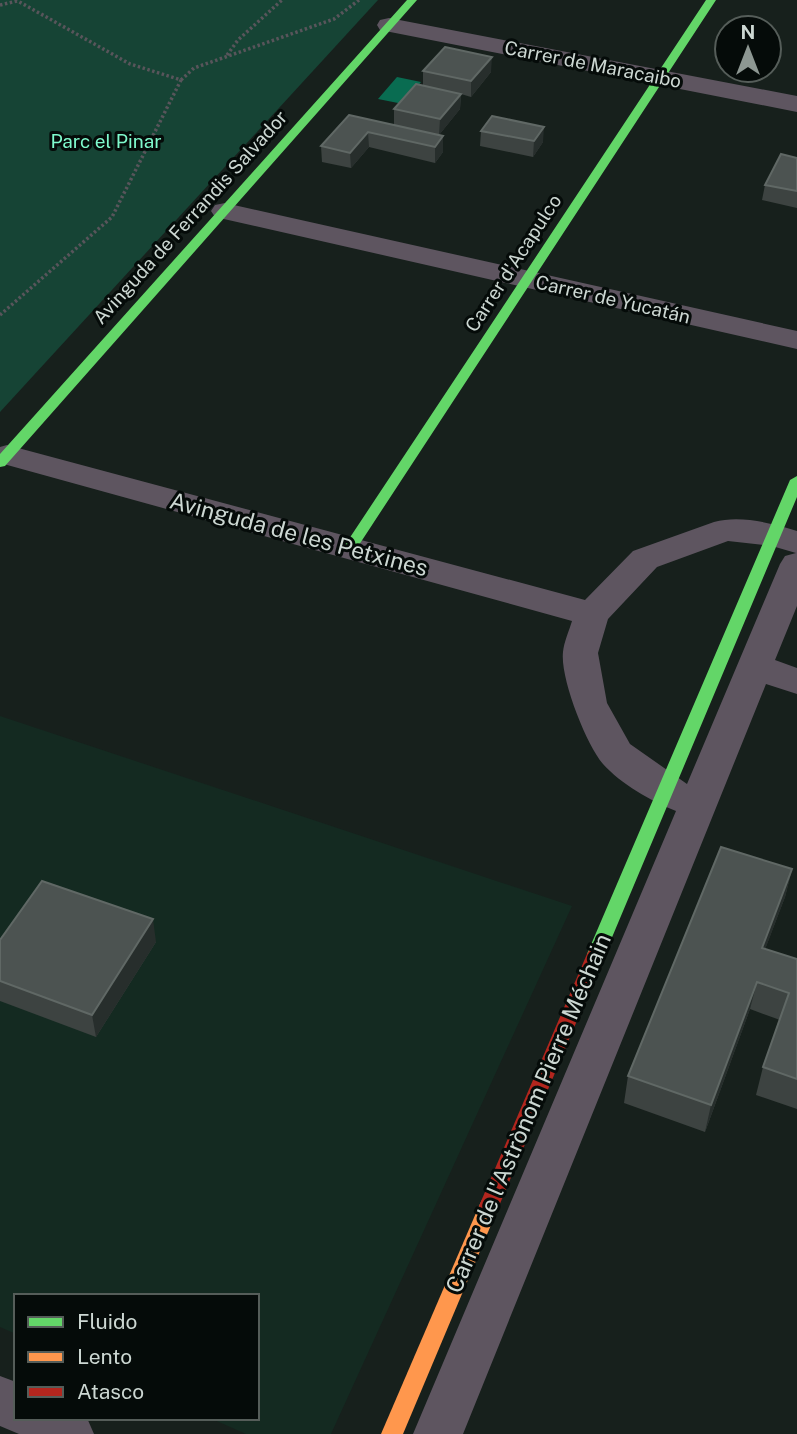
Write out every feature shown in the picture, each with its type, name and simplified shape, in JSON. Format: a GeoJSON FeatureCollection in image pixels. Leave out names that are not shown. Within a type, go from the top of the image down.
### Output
{"type":"FeatureCollection","features":[{"type":"Feature","properties":{"kind":"street","name":"Avinguda de Ferrandis Salvador"},"geometry":{"type":"LineString","coordinates":[[3,459],[412,0]]}},
{"type":"Feature","properties":{"kind":"street","name":"Carrer d'Acapulco"},"geometry":{"type":"LineString","coordinates":[[350,548],[711,0]]}},
{"type":"Feature","properties":{"kind":"street","name":"Carrer de Maracaibo"},"geometry":{"type":"LineString","coordinates":[[389,26],[797,104]]}},
{"type":"Feature","properties":{"kind":"street","name":"Carrer de Yucatán"},"geometry":{"type":"LineString","coordinates":[[225,211],[797,340]]}},
{"type":"Feature","properties":{"kind":"street","name":"Avinguda de les Petxines"},"geometry":{"type":"LineString","coordinates":[[3,459],[350,548],[592,614]]}},
{"type":"Feature","properties":{"kind":"street"},"geometry":{"type":"LineString","coordinates":[[681,798],[616,754],[589,703],[580,653],[592,614],[645,559],[726,530],[789,547],[797,480]]}},
{"type":"Feature","properties":{"kind":"street","name":"Carrer de l'Astrònom Pierre Méchain"},"geometry":{"type":"LineString","coordinates":[[439,1434],[681,798],[755,667],[789,547]]}},
{"type":"Feature","properties":{"kind":"street","name":"Carrer de l'Astrònom Pierre Méchain"},"geometry":{"type":"LineString","coordinates":[[392,1434],[681,798],[789,547]]}},
{"type":"Feature","properties":{"kind":"street"},"geometry":{"type":"LineString","coordinates":[[755,667],[797,681]]}},
{"type":"Feature","properties":{"kind":"street"},"geometry":{"type":"LineString","coordinates":[[41,1420],[69,1434]]}},
{"type":"Feature","properties":{"kind":"path"},"geometry":{"type":"LineString","coordinates":[[226,55],[238,40],[282,0]]}},
{"type":"Feature","properties":{"kind":"path"},"geometry":{"type":"LineString","coordinates":[[0,315],[112,217],[181,80],[194,68],[334,19],[359,0]]}},
{"type":"Feature","properties":{"kind":"path"},"geometry":{"type":"LineString","coordinates":[[0,5],[17,1],[130,64],[181,80]]}},
{"type":"Feature","properties":{"kind":"shaded area"},"geometry":{"type":"Polygon","coordinates":[[[397,77],[421,82],[403,104],[378,99],[397,77]]]}},
{"type":"Feature","properties":{"kind":"shaded area"},"geometry":{"type":"Polygon","coordinates":[[[0,716],[572,906],[331,1434],[246,1434],[214,1420],[259,1420],[259,1294],[14,1294],[14,1333],[0,1327],[0,716]]]}},
{"type":"Feature","properties":{"kind":"green space","name":"Parc el Pinar"},"geometry":{"type":"Polygon","coordinates":[[[0,0],[378,0],[0,412],[0,0]]]}},
{"type":"Feature","properties":{"kind":"building"},"geometry":{"type":"Polygon","coordinates":[[[445,47],[492,57],[471,81],[423,71],[445,47]]]}},
{"type":"Feature","properties":{"kind":"building"},"geometry":{"type":"Polygon","coordinates":[[[416,84],[461,94],[440,119],[394,109],[416,84]]]}},
{"type":"Feature","properties":{"kind":"building"},"geometry":{"type":"Polygon","coordinates":[[[349,115],[443,136],[435,147],[368,132],[350,153],[321,146],[349,115]]]}},
{"type":"Feature","properties":{"kind":"building"},"geometry":{"type":"Polygon","coordinates":[[[492,116],[544,127],[534,141],[481,131],[492,116]]]}},
{"type":"Feature","properties":{"kind":"building"},"geometry":{"type":"Polygon","coordinates":[[[781,154],[797,158],[797,191],[765,185],[781,154]]]}},
{"type":"Feature","properties":{"kind":"building"},"geometry":{"type":"Polygon","coordinates":[[[721,847],[792,869],[762,948],[797,959],[797,1079],[763,1067],[789,993],[757,982],[711,1105],[628,1076],[721,847]]]}},
{"type":"Feature","properties":{"kind":"building"},"geometry":{"type":"Polygon","coordinates":[[[42,881],[153,919],[92,1015],[0,981],[0,940],[42,881]]]}},
{"type":"Feature","properties":{"kind":"traffic: fast"},"geometry":{"type":"LineString","coordinates":[[0,463],[412,0]]}},
{"type":"Feature","properties":{"kind":"traffic: fast"},"geometry":{"type":"LineString","coordinates":[[350,548],[711,0]]}},
{"type":"Feature","properties":{"kind":"traffic: fast"},"geometry":{"type":"LineString","coordinates":[[596,954],[797,480]]}},
{"type":"Feature","properties":{"kind":"traffic: slow"},"geometry":{"type":"LineString","coordinates":[[392,1434],[489,1206]]}},
{"type":"Feature","properties":{"kind":"traffic: jam"},"geometry":{"type":"LineString","coordinates":[[489,1206],[596,954]]}}]}
